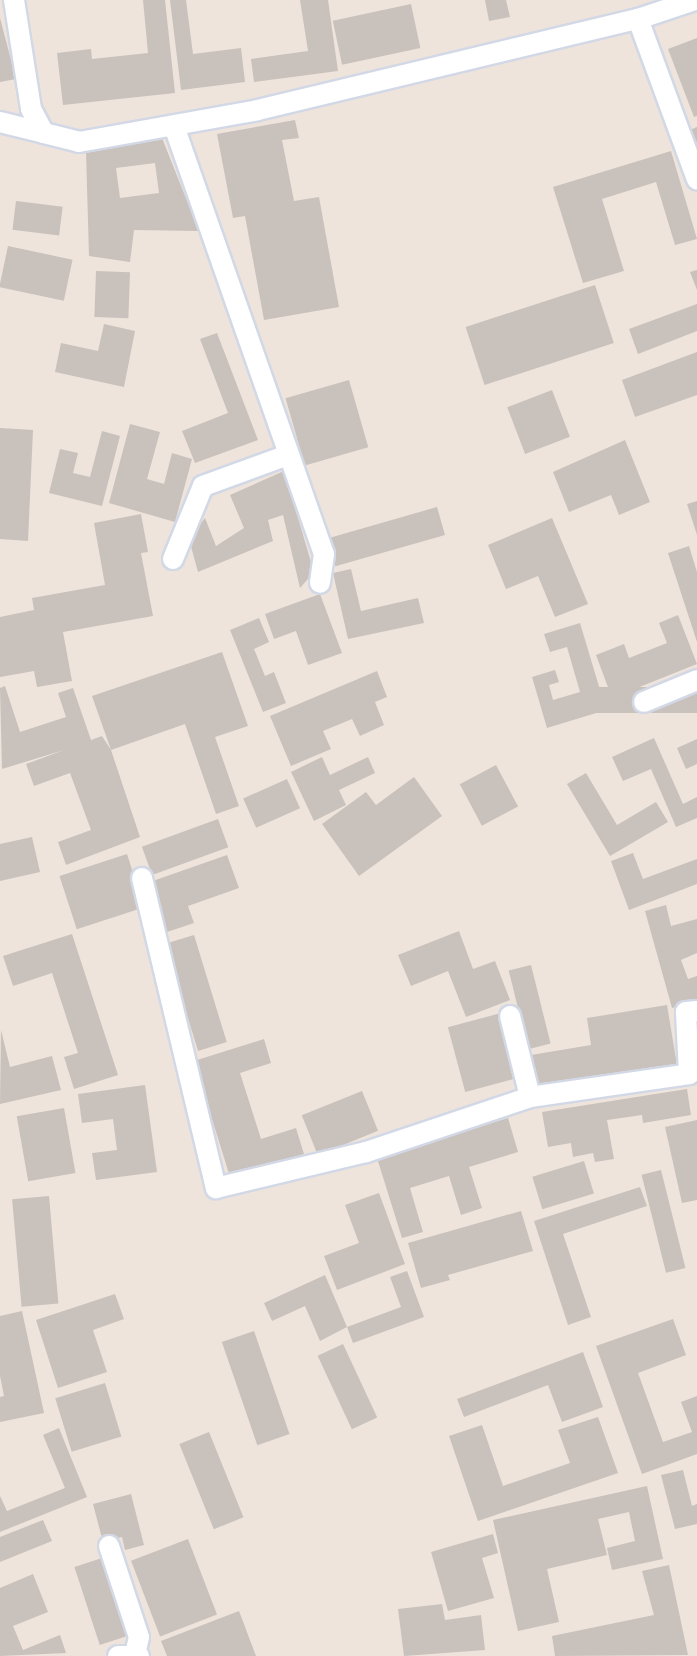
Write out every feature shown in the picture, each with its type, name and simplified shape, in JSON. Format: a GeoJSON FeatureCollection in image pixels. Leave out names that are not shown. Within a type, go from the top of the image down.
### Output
{"type":"FeatureCollection","features":[{"type":"Feature","properties":{"kind":"street"},"geometry":{"type":"LineString","coordinates":[[14,0],[31,109],[44,132]]}},
{"type":"Feature","properties":{"kind":"street"},"geometry":{"type":"LineString","coordinates":[[0,122],[79,142],[174,126],[638,19],[694,0]]}},
{"type":"Feature","properties":{"kind":"street"},"geometry":{"type":"LineString","coordinates":[[638,19],[697,179]]}},
{"type":"Feature","properties":{"kind":"street"},"geometry":{"type":"LineString","coordinates":[[174,126],[324,554],[321,583]]}},
{"type":"Feature","properties":{"kind":"street"},"geometry":{"type":"LineString","coordinates":[[173,559],[203,486],[288,455]]}},
{"type":"Feature","properties":{"kind":"street"},"geometry":{"type":"LineString","coordinates":[[644,702],[697,680]]}},
{"type":"Feature","properties":{"kind":"street"},"geometry":{"type":"LineString","coordinates":[[142,878],[216,1188],[366,1152],[530,1097],[689,1074],[686,1012],[697,1011]]}},
{"type":"Feature","properties":{"kind":"street"},"geometry":{"type":"LineString","coordinates":[[510,1016],[530,1097]]}},
{"type":"Feature","properties":{"kind":"street"},"geometry":{"type":"LineString","coordinates":[[109,1546],[139,1637],[131,1655]]}},
{"type":"Feature","properties":{"kind":"building"},"geometry":{"type":"Polygon","coordinates":[[[143,0],[165,0],[175,93],[63,105],[57,53],[91,49],[92,59],[148,53],[143,0]]]}},
{"type":"Feature","properties":{"kind":"building"},"geometry":{"type":"Polygon","coordinates":[[[170,0],[186,0],[193,54],[241,48],[245,82],[181,90],[170,0]]]}},
{"type":"Feature","properties":{"kind":"building"},"geometry":{"type":"Polygon","coordinates":[[[300,0],[328,0],[338,71],[254,82],[251,59],[308,51],[300,0]]]}},
{"type":"Feature","properties":{"kind":"building"},"geometry":{"type":"Polygon","coordinates":[[[485,0],[506,0],[510,17],[489,21],[485,0]]]}},
{"type":"Feature","properties":{"kind":"building"},"geometry":{"type":"Polygon","coordinates":[[[411,4],[420,48],[342,65],[333,21],[411,4]]]}},
{"type":"Feature","properties":{"kind":"building"},"geometry":{"type":"Polygon","coordinates":[[[0,18],[16,79],[0,82],[0,18]]]}},
{"type":"Feature","properties":{"kind":"building"},"geometry":{"type":"Polygon","coordinates":[[[697,38],[697,116],[694,117],[668,49],[697,38]]]}},
{"type":"Feature","properties":{"kind":"building"},"geometry":{"type":"Polygon","coordinates":[[[295,120],[299,138],[282,140],[294,201],[319,197],[339,307],[264,320],[245,216],[233,218],[217,134],[295,120]]]}},
{"type":"Feature","properties":{"kind":"building"},"geometry":{"type":"Polygon","coordinates":[[[697,127],[697,143],[690,130],[697,127]]]}},
{"type":"Feature","properties":{"kind":"building"},"geometry":{"type":"Polygon","coordinates":[[[162,138],[199,231],[134,230],[130,262],[89,256],[86,152],[162,138]],[[155,163],[116,168],[120,198],[159,193],[155,163]]]}},
{"type":"Feature","properties":{"kind":"building"},"geometry":{"type":"Polygon","coordinates":[[[671,151],[697,239],[675,245],[656,182],[602,199],[624,271],[583,283],[553,187],[671,151]]]}},
{"type":"Feature","properties":{"kind":"building"},"geometry":{"type":"Polygon","coordinates":[[[16,201],[63,207],[59,236],[12,230],[16,201]]]}},
{"type":"Feature","properties":{"kind":"building"},"geometry":{"type":"Polygon","coordinates":[[[8,246],[73,260],[64,301],[0,287],[8,246]]]}},
{"type":"Feature","properties":{"kind":"building"},"geometry":{"type":"Polygon","coordinates":[[[697,270],[697,290],[690,272],[697,270]]]}},
{"type":"Feature","properties":{"kind":"building"},"geometry":{"type":"Polygon","coordinates":[[[96,271],[130,272],[128,318],[94,317],[96,271]]]}},
{"type":"Feature","properties":{"kind":"building"},"geometry":{"type":"Polygon","coordinates":[[[595,285],[614,343],[485,385],[466,327],[595,285]]]}},
{"type":"Feature","properties":{"kind":"building"},"geometry":{"type":"Polygon","coordinates":[[[697,304],[697,331],[638,354],[629,329],[697,304]]]}},
{"type":"Feature","properties":{"kind":"building"},"geometry":{"type":"Polygon","coordinates":[[[104,324],[135,331],[124,387],[55,372],[61,343],[98,351],[104,324]]]}},
{"type":"Feature","properties":{"kind":"building"},"geometry":{"type":"Polygon","coordinates":[[[217,333],[258,440],[195,463],[182,431],[228,413],[200,339],[217,333]]]}},
{"type":"Feature","properties":{"kind":"building"},"geometry":{"type":"Polygon","coordinates":[[[697,352],[697,395],[635,417],[622,380],[697,352]]]}},
{"type":"Feature","properties":{"kind":"building"},"geometry":{"type":"Polygon","coordinates":[[[349,380],[368,447],[305,465],[286,398],[349,380]]]}},
{"type":"Feature","properties":{"kind":"building"},"geometry":{"type":"Polygon","coordinates":[[[552,390],[570,437],[525,454],[507,407],[552,390]]]}},
{"type":"Feature","properties":{"kind":"building"},"geometry":{"type":"Polygon","coordinates":[[[130,424],[160,432],[147,479],[164,484],[172,453],[192,459],[175,522],[109,503],[130,424]]]}},
{"type":"Feature","properties":{"kind":"building"},"geometry":{"type":"Polygon","coordinates":[[[0,428],[33,430],[28,541],[0,539],[0,428]]]}},
{"type":"Feature","properties":{"kind":"building"},"geometry":{"type":"Polygon","coordinates":[[[102,431],[120,436],[102,506],[49,493],[60,449],[78,453],[73,473],[90,477],[102,431]]]}},
{"type":"Feature","properties":{"kind":"building"},"geometry":{"type":"Polygon","coordinates":[[[625,440],[650,502],[619,515],[611,495],[569,512],[553,472],[625,440]]]}},
{"type":"Feature","properties":{"kind":"building"},"geometry":{"type":"Polygon","coordinates":[[[284,471],[314,572],[300,588],[283,515],[268,520],[273,541],[198,572],[189,539],[205,518],[216,546],[244,528],[230,495],[284,471]]]}},
{"type":"Feature","properties":{"kind":"building"},"geometry":{"type":"Polygon","coordinates":[[[697,501],[697,535],[687,504],[697,501]]]}},
{"type":"Feature","properties":{"kind":"building"},"geometry":{"type":"Polygon","coordinates":[[[437,507],[445,535],[335,566],[327,538],[437,507]]]}},
{"type":"Feature","properties":{"kind":"building"},"geometry":{"type":"Polygon","coordinates":[[[141,514],[148,552],[141,553],[153,616],[63,632],[72,681],[37,687],[34,671],[0,677],[0,617],[34,610],[32,598],[105,585],[94,523],[141,514]]]}},
{"type":"Feature","properties":{"kind":"building"},"geometry":{"type":"Polygon","coordinates":[[[552,518],[588,604],[555,617],[538,576],[506,589],[488,545],[552,518]]]}},
{"type":"Feature","properties":{"kind":"building"},"geometry":{"type":"Polygon","coordinates":[[[689,546],[697,572],[697,642],[668,553],[689,546]]]}},
{"type":"Feature","properties":{"kind":"building"},"geometry":{"type":"Polygon","coordinates":[[[351,569],[361,611],[418,598],[424,623],[348,639],[333,573],[351,569]]]}},
{"type":"Feature","properties":{"kind":"building"},"geometry":{"type":"Polygon","coordinates":[[[320,594],[342,653],[308,665],[296,631],[274,639],[265,614],[320,594]]]}},
{"type":"Feature","properties":{"kind":"building"},"geometry":{"type":"Polygon","coordinates":[[[678,615],[697,664],[612,698],[596,655],[624,644],[629,658],[667,643],[659,623],[678,615]]]}},
{"type":"Feature","properties":{"kind":"building"},"geometry":{"type":"Polygon","coordinates":[[[259,618],[269,642],[254,649],[265,676],[274,672],[286,703],[263,712],[230,630],[259,618]]]}},
{"type":"Feature","properties":{"kind":"building"},"geometry":{"type":"Polygon","coordinates":[[[580,623],[606,710],[547,728],[532,677],[555,670],[559,682],[549,685],[553,700],[580,692],[567,647],[550,652],[544,634],[580,623]]]}},
{"type":"Feature","properties":{"kind":"building"},"geometry":{"type":"Polygon","coordinates":[[[222,652],[248,726],[215,737],[239,806],[216,814],[185,724],[111,750],[92,696],[222,652]]]}},
{"type":"Feature","properties":{"kind":"building"},"geometry":{"type":"Polygon","coordinates":[[[377,671],[387,697],[375,702],[384,725],[360,736],[352,719],[323,731],[331,749],[291,766],[270,716],[377,671]]]}},
{"type":"Feature","properties":{"kind":"building"},"geometry":{"type":"Polygon","coordinates":[[[5,686],[20,732],[66,717],[58,693],[73,688],[91,740],[102,736],[111,750],[140,837],[66,865],[58,842],[91,830],[70,773],[34,786],[26,764],[64,750],[2,769],[0,688],[5,686]]]}},
{"type":"Feature","properties":{"kind":"building"},"geometry":{"type":"Polygon","coordinates":[[[590,687],[697,687],[697,713],[590,713],[590,687]]]}},
{"type":"Feature","properties":{"kind":"building"},"geometry":{"type":"Polygon","coordinates":[[[654,738],[683,804],[697,797],[697,818],[676,827],[651,769],[623,781],[612,757],[654,738]]]}},
{"type":"Feature","properties":{"kind":"building"},"geometry":{"type":"Polygon","coordinates":[[[697,739],[697,764],[686,769],[677,748],[697,739]]]}},
{"type":"Feature","properties":{"kind":"building"},"geometry":{"type":"Polygon","coordinates":[[[322,757],[330,775],[368,757],[375,773],[339,790],[346,805],[314,821],[291,772],[322,757]]]}},
{"type":"Feature","properties":{"kind":"building"},"geometry":{"type":"Polygon","coordinates":[[[496,765],[518,806],[482,826],[460,784],[496,765]]]}},
{"type":"Feature","properties":{"kind":"building"},"geometry":{"type":"Polygon","coordinates":[[[586,773],[617,825],[656,802],[668,822],[610,856],[567,784],[586,773]]]}},
{"type":"Feature","properties":{"kind":"building"},"geometry":{"type":"Polygon","coordinates":[[[414,777],[442,816],[359,876],[322,824],[366,792],[376,805],[414,777]]]}},
{"type":"Feature","properties":{"kind":"building"},"geometry":{"type":"Polygon","coordinates":[[[287,779],[300,808],[256,828],[243,799],[287,779]]]}},
{"type":"Feature","properties":{"kind":"building"},"geometry":{"type":"Polygon","coordinates":[[[218,819],[228,847],[152,875],[142,847],[218,819]]]}},
{"type":"Feature","properties":{"kind":"building"},"geometry":{"type":"Polygon","coordinates":[[[32,837],[40,872],[0,881],[0,844],[32,837]]]}},
{"type":"Feature","properties":{"kind":"building"},"geometry":{"type":"Polygon","coordinates":[[[633,853],[643,879],[697,859],[697,884],[629,910],[611,861],[633,853]]]}},
{"type":"Feature","properties":{"kind":"building"},"geometry":{"type":"Polygon","coordinates":[[[127,854],[144,907],[77,929],[59,876],[127,854]]]}},
{"type":"Feature","properties":{"kind":"building"},"geometry":{"type":"Polygon","coordinates":[[[227,855],[239,888],[188,906],[194,923],[167,932],[150,882],[227,855]]]}},
{"type":"Feature","properties":{"kind":"building"},"geometry":{"type":"Polygon","coordinates":[[[666,905],[671,926],[697,919],[697,953],[681,960],[688,979],[697,976],[697,1002],[672,1008],[645,911],[666,905]]]}},
{"type":"Feature","properties":{"kind":"building"},"geometry":{"type":"Polygon","coordinates":[[[459,931],[473,969],[495,961],[510,1000],[466,1017],[448,971],[411,986],[398,955],[459,931]]]}},
{"type":"Feature","properties":{"kind":"building"},"geometry":{"type":"Polygon","coordinates":[[[72,934],[118,1075],[74,1089],[64,1057],[78,1053],[52,973],[13,986],[3,956],[72,934]]]}},
{"type":"Feature","properties":{"kind":"building"},"geometry":{"type":"Polygon","coordinates":[[[194,935],[227,1042],[198,1051],[165,944],[194,935]]]}},
{"type":"Feature","properties":{"kind":"building"},"geometry":{"type":"Polygon","coordinates":[[[531,965],[551,1044],[528,1049],[509,971],[531,965]]]}},
{"type":"Feature","properties":{"kind":"building"},"geometry":{"type":"Polygon","coordinates":[[[667,1005],[677,1065],[536,1087],[531,1055],[591,1045],[587,1018],[667,1005]]]}},
{"type":"Feature","properties":{"kind":"building"},"geometry":{"type":"Polygon","coordinates":[[[501,1013],[518,1078],[465,1092],[448,1027],[501,1013]]]}},
{"type":"Feature","properties":{"kind":"building"},"geometry":{"type":"Polygon","coordinates":[[[1,1030],[10,1067],[52,1056],[61,1090],[0,1104],[1,1030]]]}},
{"type":"Feature","properties":{"kind":"building"},"geometry":{"type":"Polygon","coordinates":[[[264,1039],[271,1063],[240,1073],[261,1139],[296,1128],[304,1154],[230,1177],[194,1061],[264,1039]]]}},
{"type":"Feature","properties":{"kind":"building"},"geometry":{"type":"Polygon","coordinates":[[[145,1085],[157,1172],[96,1180],[92,1153],[117,1150],[113,1119],[82,1123],[78,1094],[145,1085]]]}},
{"type":"Feature","properties":{"kind":"building"},"geometry":{"type":"Polygon","coordinates":[[[687,1089],[691,1115],[643,1123],[642,1115],[607,1120],[614,1159],[595,1162],[593,1153],[573,1157],[571,1143],[548,1147],[542,1112],[687,1089]]]}},
{"type":"Feature","properties":{"kind":"building"},"geometry":{"type":"Polygon","coordinates":[[[362,1091],[378,1131],[318,1155],[302,1115],[362,1091]]]}},
{"type":"Feature","properties":{"kind":"building"},"geometry":{"type":"Polygon","coordinates":[[[64,1108],[75,1173],[28,1181],[17,1116],[64,1108]]]}},
{"type":"Feature","properties":{"kind":"building"},"geometry":{"type":"Polygon","coordinates":[[[508,1118],[518,1152],[469,1167],[482,1208],[461,1215],[449,1176],[410,1188],[423,1232],[402,1238],[377,1158],[508,1118]]]}},
{"type":"Feature","properties":{"kind":"building"},"geometry":{"type":"Polygon","coordinates":[[[697,1120],[697,1200],[682,1203],[665,1127],[697,1120]]]}},
{"type":"Feature","properties":{"kind":"building"},"geometry":{"type":"Polygon","coordinates":[[[584,1161],[594,1194],[542,1209],[532,1177],[584,1161]]]}},
{"type":"Feature","properties":{"kind":"building"},"geometry":{"type":"Polygon","coordinates":[[[661,1170],[685,1268],[666,1273],[642,1175],[661,1170]]]}},
{"type":"Feature","properties":{"kind":"building"},"geometry":{"type":"Polygon","coordinates":[[[640,1187],[647,1206],[563,1234],[591,1317],[568,1325],[534,1221],[640,1187]]]}},
{"type":"Feature","properties":{"kind":"building"},"geometry":{"type":"Polygon","coordinates":[[[379,1193],[405,1264],[337,1290],[324,1256],[359,1243],[345,1205],[379,1193]]]}},
{"type":"Feature","properties":{"kind":"building"},"geometry":{"type":"Polygon","coordinates":[[[49,1196],[58,1304],[22,1307],[12,1199],[49,1196]]]}},
{"type":"Feature","properties":{"kind":"building"},"geometry":{"type":"Polygon","coordinates":[[[521,1211],[533,1251],[448,1275],[450,1280],[421,1288],[408,1243],[521,1211]]]}},
{"type":"Feature","properties":{"kind":"building"},"geometry":{"type":"Polygon","coordinates":[[[407,1271],[424,1317],[353,1343],[347,1327],[401,1307],[390,1277],[407,1271]]]}},
{"type":"Feature","properties":{"kind":"building"},"geometry":{"type":"Polygon","coordinates":[[[325,1275],[347,1327],[320,1341],[305,1306],[272,1321],[264,1303],[325,1275]]]}},
{"type":"Feature","properties":{"kind":"building"},"geometry":{"type":"Polygon","coordinates":[[[115,1294],[124,1319],[93,1330],[107,1372],[58,1388],[36,1320],[115,1294]]]}},
{"type":"Feature","properties":{"kind":"building"},"geometry":{"type":"Polygon","coordinates":[[[22,1311],[44,1413],[0,1422],[0,1397],[4,1396],[0,1376],[0,1316],[22,1311]]]}},
{"type":"Feature","properties":{"kind":"building"},"geometry":{"type":"Polygon","coordinates":[[[673,1319],[686,1355],[638,1373],[663,1442],[692,1432],[681,1402],[697,1396],[697,1454],[642,1474],[596,1346],[673,1319]]]}},
{"type":"Feature","properties":{"kind":"building"},"geometry":{"type":"Polygon","coordinates":[[[254,1331],[289,1434],[257,1445],[222,1342],[254,1331]]]}},
{"type":"Feature","properties":{"kind":"building"},"geometry":{"type":"Polygon","coordinates":[[[343,1344],[377,1417],[352,1429],[318,1356],[343,1344]]]}},
{"type":"Feature","properties":{"kind":"building"},"geometry":{"type":"Polygon","coordinates":[[[583,1352],[603,1407],[562,1422],[548,1385],[464,1417],[457,1399],[583,1352]]]}},
{"type":"Feature","properties":{"kind":"building"},"geometry":{"type":"Polygon","coordinates":[[[105,1383],[121,1437],[72,1452],[55,1398],[105,1383]]]}},
{"type":"Feature","properties":{"kind":"building"},"geometry":{"type":"Polygon","coordinates":[[[598,1417],[618,1473],[478,1521],[449,1436],[482,1425],[503,1486],[570,1463],[558,1430],[598,1417]]]}},
{"type":"Feature","properties":{"kind":"building"},"geometry":{"type":"Polygon","coordinates":[[[59,1428],[87,1497],[0,1532],[0,1496],[7,1511],[65,1488],[43,1435],[59,1428]]]}},
{"type":"Feature","properties":{"kind":"building"},"geometry":{"type":"Polygon","coordinates":[[[209,1432],[243,1517],[214,1529],[179,1444],[209,1432]]]}},
{"type":"Feature","properties":{"kind":"building"},"geometry":{"type":"Polygon","coordinates":[[[683,1470],[692,1506],[697,1504],[697,1524],[675,1529],[661,1475],[683,1470]]]}},
{"type":"Feature","properties":{"kind":"building"},"geometry":{"type":"Polygon","coordinates":[[[647,1486],[663,1559],[612,1570],[607,1548],[635,1541],[629,1512],[598,1519],[607,1555],[547,1569],[559,1622],[518,1631],[493,1520],[647,1486]]]}},
{"type":"Feature","properties":{"kind":"building"},"geometry":{"type":"Polygon","coordinates":[[[131,1494],[144,1545],[125,1550],[122,1537],[103,1542],[93,1504],[131,1494]]]}},
{"type":"Feature","properties":{"kind":"building"},"geometry":{"type":"Polygon","coordinates":[[[43,1520],[52,1541],[0,1562],[0,1537],[43,1520]]]}},
{"type":"Feature","properties":{"kind":"building"},"geometry":{"type":"Polygon","coordinates":[[[493,1534],[498,1553],[482,1558],[494,1598],[448,1611],[431,1552],[493,1534]]]}},
{"type":"Feature","properties":{"kind":"building"},"geometry":{"type":"Polygon","coordinates":[[[188,1539],[217,1615],[160,1636],[131,1561],[188,1539]]]}},
{"type":"Feature","properties":{"kind":"building"},"geometry":{"type":"Polygon","coordinates":[[[102,1558],[127,1636],[100,1645],[74,1567],[102,1558]]]}},
{"type":"Feature","properties":{"kind":"building"},"geometry":{"type":"Polygon","coordinates":[[[669,1565],[688,1655],[555,1656],[552,1636],[654,1615],[642,1571],[669,1565]]]}},
{"type":"Feature","properties":{"kind":"building"},"geometry":{"type":"Polygon","coordinates":[[[33,1574],[48,1612],[13,1626],[23,1650],[60,1635],[66,1653],[0,1656],[0,1588],[33,1574]]]}},
{"type":"Feature","properties":{"kind":"building"},"geometry":{"type":"Polygon","coordinates":[[[442,1604],[445,1620],[481,1615],[485,1650],[404,1656],[398,1609],[442,1604]]]}},
{"type":"Feature","properties":{"kind":"building"},"geometry":{"type":"Polygon","coordinates":[[[239,1611],[256,1656],[167,1656],[161,1641],[239,1611]]]}}]}
